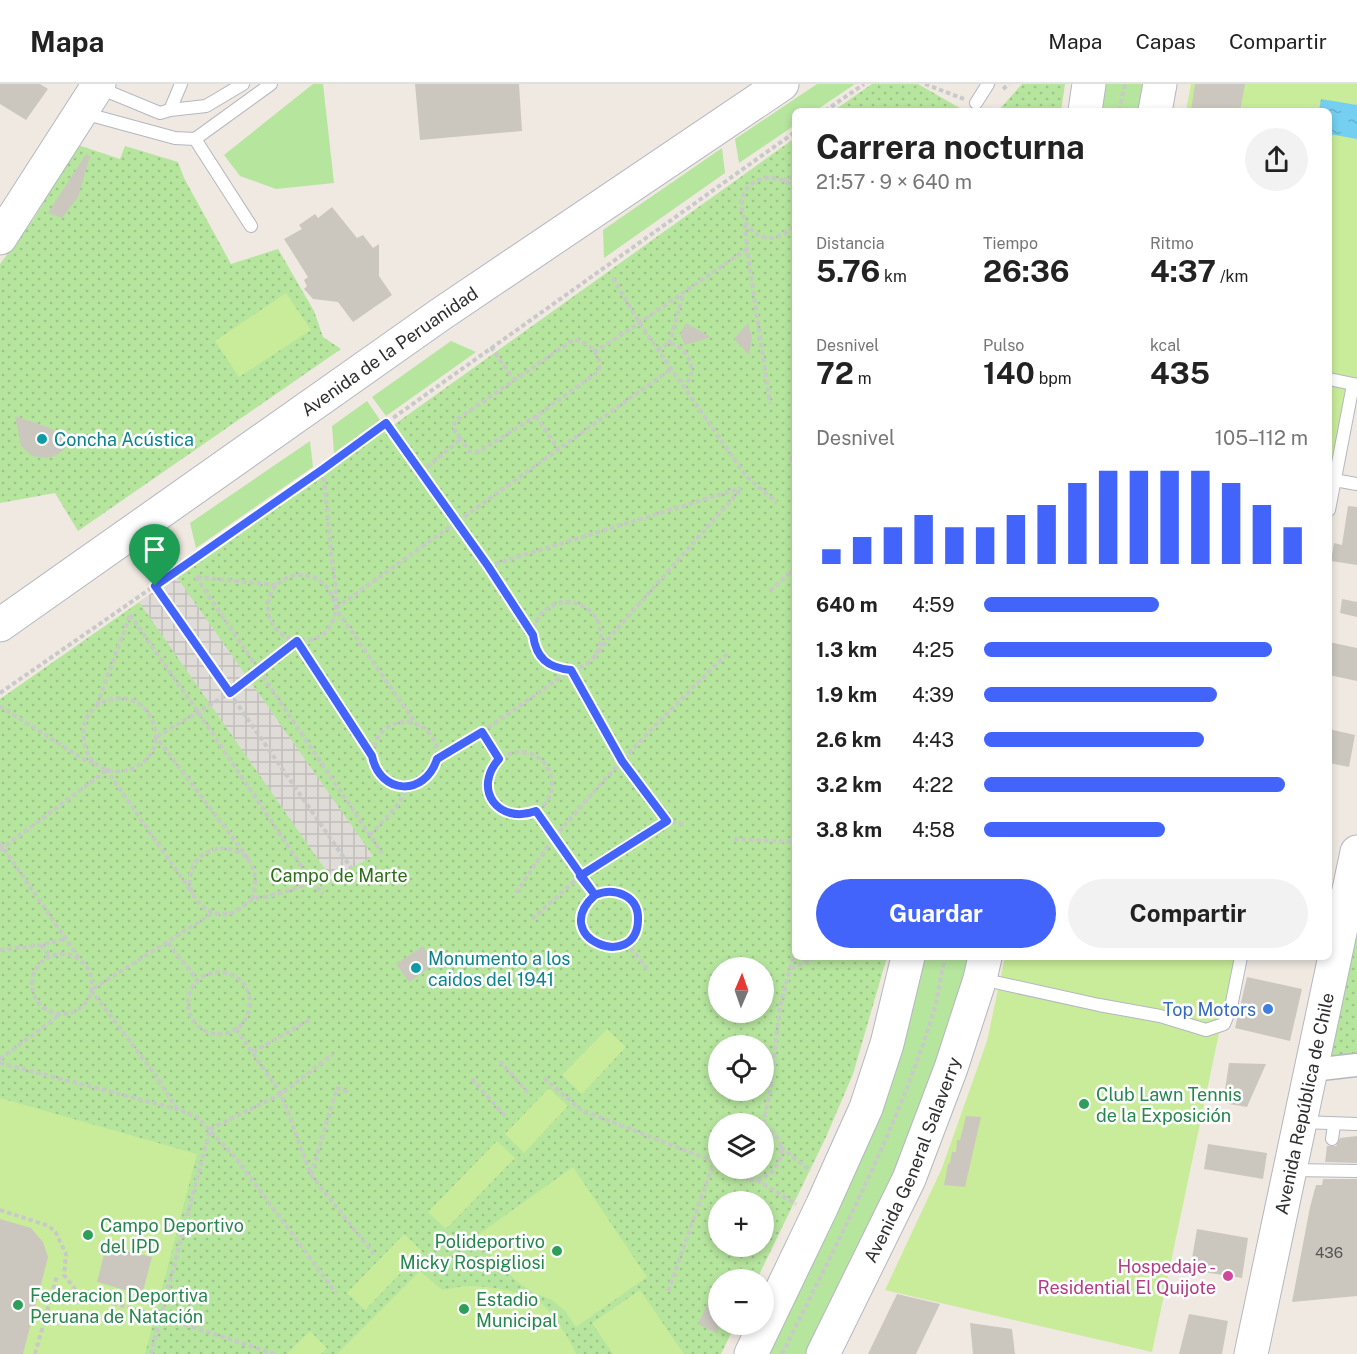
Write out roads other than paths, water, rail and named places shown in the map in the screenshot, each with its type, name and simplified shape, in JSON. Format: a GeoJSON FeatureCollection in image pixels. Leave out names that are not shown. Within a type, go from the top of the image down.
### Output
{"type":"FeatureCollection","features":[{"type":"Feature","properties":{"kind":"street","name":"Avenida de la Peruanidad"},"geometry":{"type":"LineString","coordinates":[[0,625],[441,314],[782,84]]}},
{"type":"Feature","properties":{"kind":"street"},"geometry":{"type":"LineString","coordinates":[[1085,108],[1089,84]]}},
{"type":"Feature","properties":{"kind":"street"},"geometry":{"type":"LineString","coordinates":[[1156,108],[1160,84]]}},
{"type":"Feature","properties":{"kind":"street"},"geometry":{"type":"LineString","coordinates":[[3,228],[93,95]]}},
{"type":"Feature","properties":{"kind":"street","name":"Avenida República de Chile"},"geometry":{"type":"LineString","coordinates":[[1251,1354],[1357,852]]}},
{"type":"Feature","properties":{"kind":"street"},"geometry":{"type":"LineString","coordinates":[[751,1354],[866,1108],[887,1044],[907,960]]}},
{"type":"Feature","properties":{"kind":"street","name":"Avenida General Salaverry"},"geometry":{"type":"LineString","coordinates":[[823,1354],[909,1179],[951,1068],[982,968]]}},
{"type":"Feature","properties":{"kind":"street"},"geometry":{"type":"LineString","coordinates":[[1312,1070],[1357,1065]]}},
{"type":"Feature","properties":{"kind":"lane"},"geometry":{"type":"LineString","coordinates":[[170,110],[181,84]]}},
{"type":"Feature","properties":{"kind":"lane"},"geometry":{"type":"LineString","coordinates":[[93,95],[159,113],[206,106],[243,84]]}},
{"type":"Feature","properties":{"kind":"lane"},"geometry":{"type":"LineString","coordinates":[[93,95],[175,138],[195,139],[271,84]]}},
{"type":"Feature","properties":{"kind":"lane"},"geometry":{"type":"LineString","coordinates":[[976,103],[988,84]]}},
{"type":"Feature","properties":{"kind":"lane"},"geometry":{"type":"LineString","coordinates":[[195,139],[252,226]]}},
{"type":"Feature","properties":{"kind":"lane"},"geometry":{"type":"LineString","coordinates":[[1332,380],[1355,385],[1332,479],[1357,484]]}},
{"type":"Feature","properties":{"kind":"lane"},"geometry":{"type":"LineString","coordinates":[[982,968],[1099,1005],[1160,1016],[1206,1030],[1224,1024],[1231,1007],[1240,960]]}},
{"type":"Feature","properties":{"kind":"lane"},"geometry":{"type":"LineString","coordinates":[[1301,1122],[1357,1125]]}},
{"type":"Feature","properties":{"kind":"lane"},"geometry":{"type":"LineString","coordinates":[[1332,1139],[1334,1125]]}},
{"type":"Feature","properties":{"kind":"lane"},"geometry":{"type":"LineString","coordinates":[[1291,1170],[1329,1168],[1357,1171]]}},
{"type":"Feature","properties":{"kind":"water"},"geometry":{"type":"Polygon","coordinates":[[[1321,99],[1357,105],[1357,139],[1332,135],[1332,108],[1320,108],[1321,99]]]}},
{"type":"Feature","properties":{"kind":"place","name":"Concha Acústica"},"geometry":{"type":"Point","coordinates":[42,439]}},
{"type":"Feature","properties":{"kind":"place","name":"Monumento a los caidos del 1941"},"geometry":{"type":"Point","coordinates":[416,968]}},
{"type":"Feature","properties":{"kind":"place","name":"Top Motors"},"geometry":{"type":"Point","coordinates":[1268,1009]}},
{"type":"Feature","properties":{"kind":"place","name":"Club Lawn Tennis de la Exposición"},"geometry":{"type":"Point","coordinates":[1084,1104]}},
{"type":"Feature","properties":{"kind":"place","name":"Campo Deportivo del IPD"},"geometry":{"type":"Point","coordinates":[88,1235]}},
{"type":"Feature","properties":{"kind":"place","name":"Polideportivo Micky Rospigliosi"},"geometry":{"type":"Point","coordinates":[557,1251]}},
{"type":"Feature","properties":{"kind":"place","name":"Hospedaje - Residential El Quijote"},"geometry":{"type":"Point","coordinates":[1228,1276]}},
{"type":"Feature","properties":{"kind":"place","name":"Federacion Deportiva Peruana de Natación"},"geometry":{"type":"Point","coordinates":[18,1305]}},
{"type":"Feature","properties":{"kind":"place","name":"Estadio Municipal"},"geometry":{"type":"Point","coordinates":[464,1309]}},
{"type":"Feature","properties":{"kind":"park label","name":"Campo de Marte"},"geometry":{"type":"Point","coordinates":[339,875]}}]}
